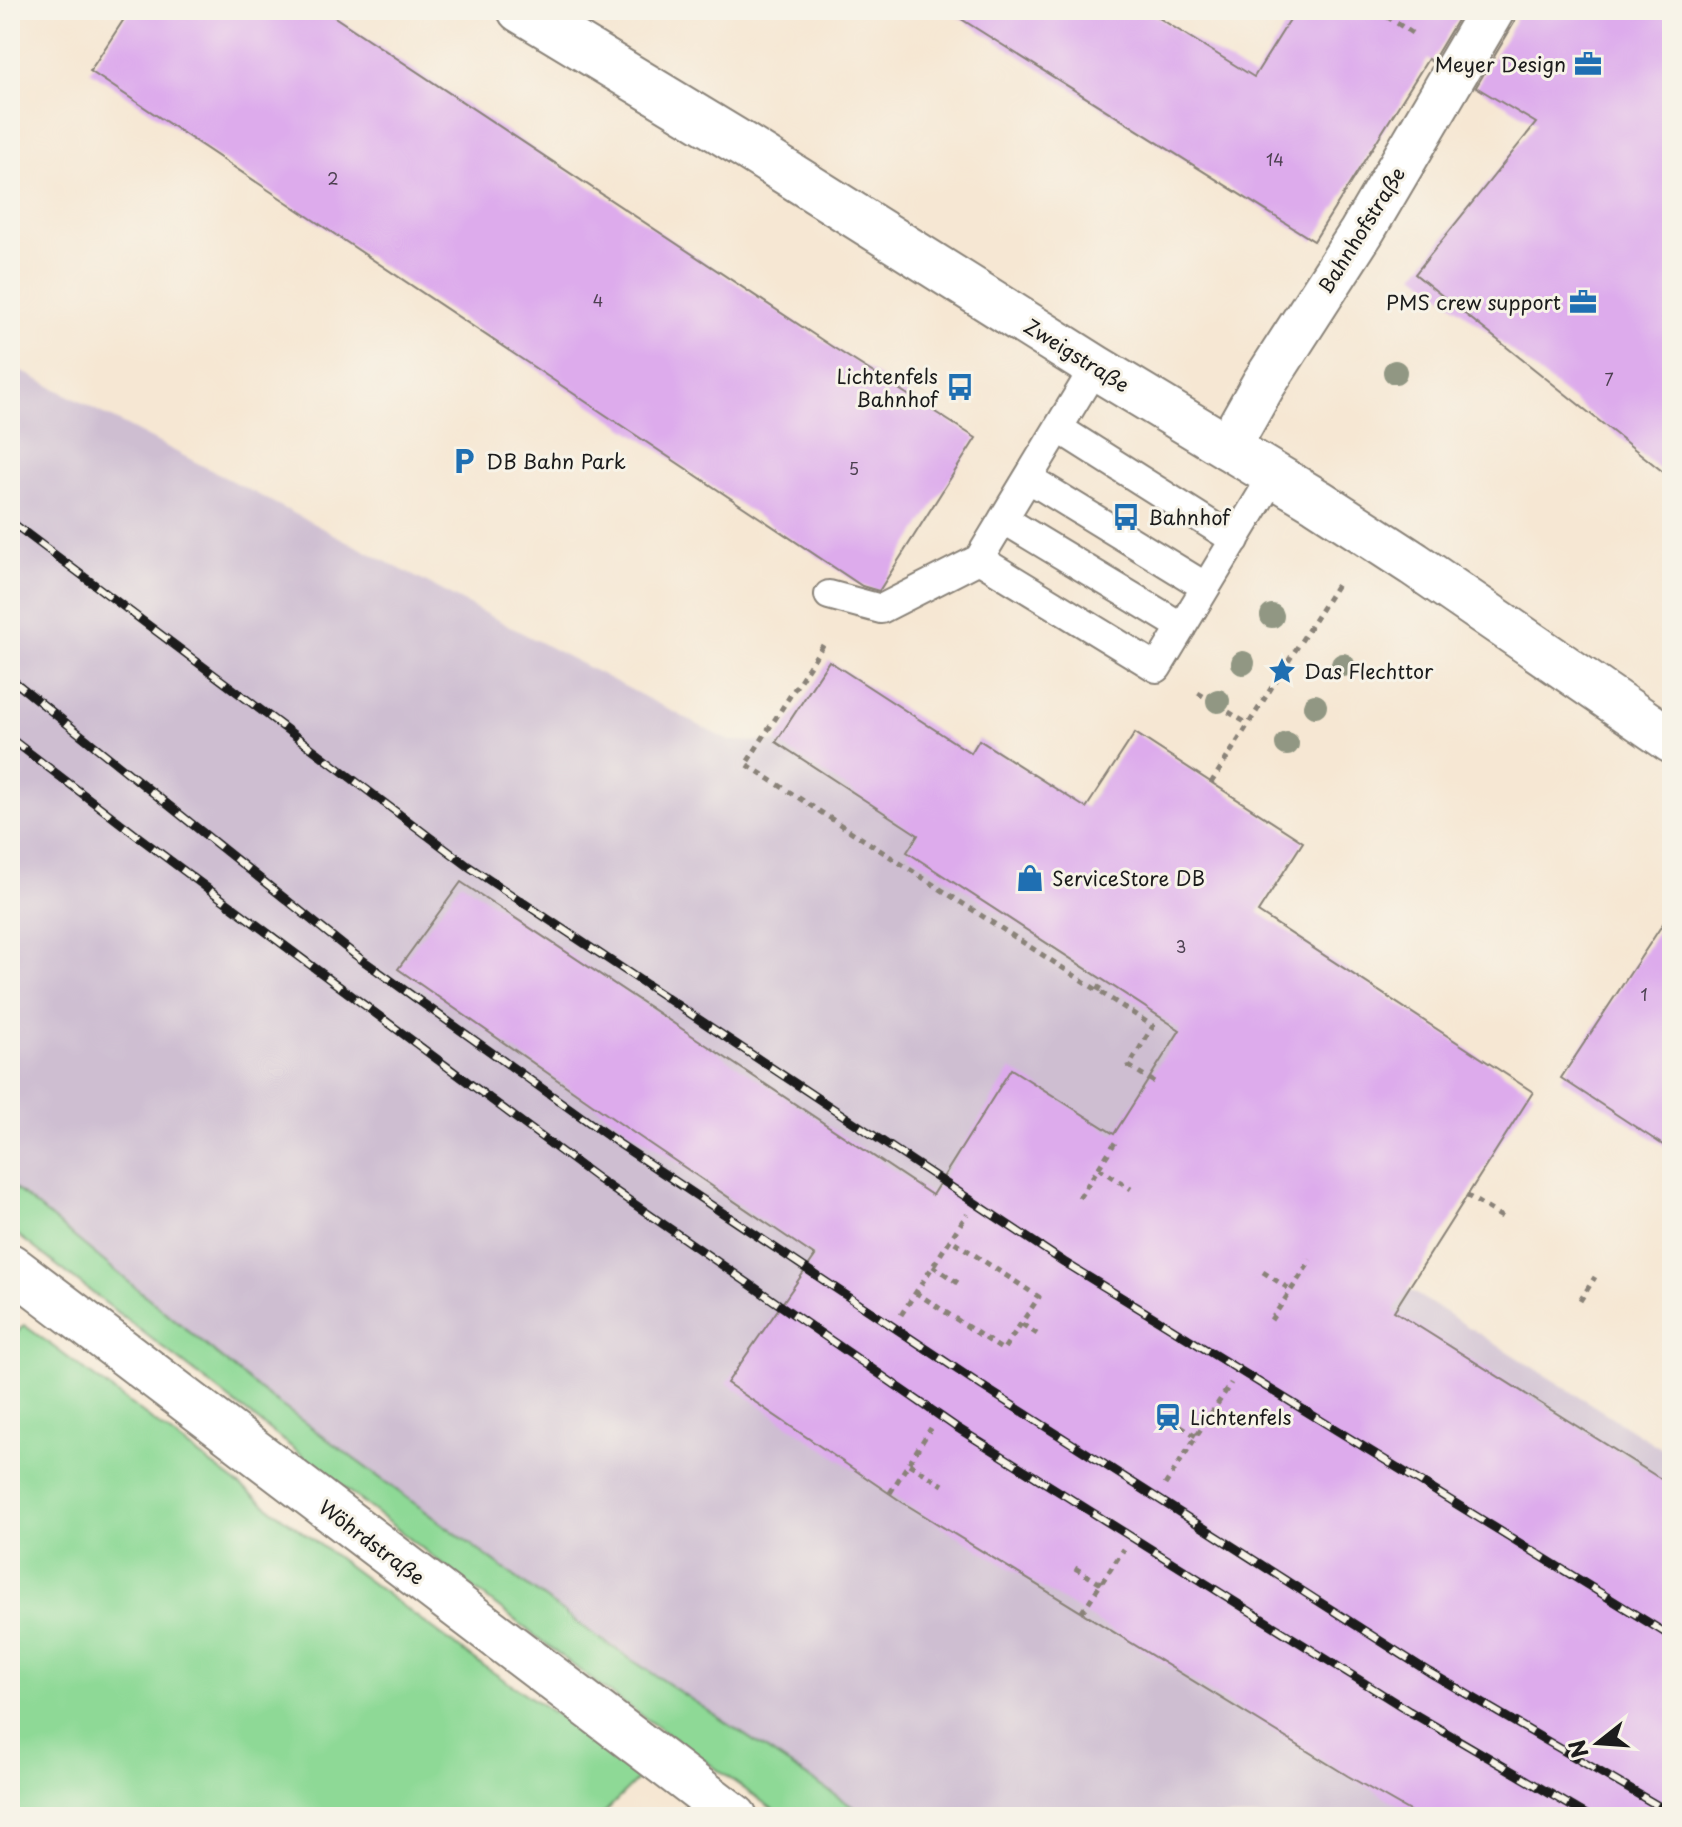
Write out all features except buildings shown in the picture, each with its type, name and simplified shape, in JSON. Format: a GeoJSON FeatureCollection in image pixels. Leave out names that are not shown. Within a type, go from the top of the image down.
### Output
{"type":"FeatureCollection","features":[{"type":"Feature","properties":{"kind":"street","name":"Zweigstraße"},"geometry":{"type":"LineString","coordinates":[[520,10],[743,145],[1369,535],[1672,741]]}},
{"type":"Feature","properties":{"kind":"street","name":"Bahnhofstraße"},"geometry":{"type":"LineString","coordinates":[[1228,447],[1263,385],[1361,233],[1492,10]]}},
{"type":"Feature","properties":{"kind":"street","name":"Wöhrdstraße"},"geometry":{"type":"LineString","coordinates":[[10,1266],[735,1817]]}},
{"type":"Feature","properties":{"kind":"lane"},"geometry":{"type":"LineString","coordinates":[[829,595],[881,609],[979,559],[1095,367]]}},
{"type":"Feature","properties":{"kind":"lane"},"geometry":{"type":"LineString","coordinates":[[1058,428],[1235,540]]}},
{"type":"Feature","properties":{"kind":"lane"},"geometry":{"type":"LineString","coordinates":[[979,559],[1157,668],[1273,476]]}},
{"type":"Feature","properties":{"kind":"lane"},"geometry":{"type":"LineString","coordinates":[[1028,478],[1206,587]]}},
{"type":"Feature","properties":{"kind":"lane"},"geometry":{"type":"LineString","coordinates":[[1003,519],[1182,627]]}},
{"type":"Feature","properties":{"kind":"path"},"geometry":{"type":"LineString","coordinates":[[1211,783],[1369,535]]}},
{"type":"Feature","properties":{"kind":"path"},"geometry":{"type":"LineString","coordinates":[[861,603],[840,619],[746,764],[1153,1026],[1129,1066],[1154,1082]]}},
{"type":"Feature","properties":{"kind":"path"},"geometry":{"type":"LineString","coordinates":[[1157,668],[1248,724]]}},
{"type":"Feature","properties":{"kind":"path"},"geometry":{"type":"LineString","coordinates":[[1098,991],[1104,980]]}},
{"type":"Feature","properties":{"kind":"path"},"geometry":{"type":"LineString","coordinates":[[1079,1198],[1118,1138]]}},
{"type":"Feature","properties":{"kind":"path"},"geometry":{"type":"LineString","coordinates":[[1099,1168],[1131,1189]]}},
{"type":"Feature","properties":{"kind":"path"},"geometry":{"type":"LineString","coordinates":[[1466,1195],[1502,1217]]}},
{"type":"Feature","properties":{"kind":"path"},"geometry":{"type":"LineString","coordinates":[[901,1315],[967,1214]]}},
{"type":"Feature","properties":{"kind":"path"},"geometry":{"type":"LineString","coordinates":[[915,1292],[1003,1350],[1022,1324],[1039,1297],[950,1239]]}},
{"type":"Feature","properties":{"kind":"path"},"geometry":{"type":"LineString","coordinates":[[1271,1320],[1311,1260]]}},
{"type":"Feature","properties":{"kind":"path"},"geometry":{"type":"LineString","coordinates":[[933,1266],[958,1283]]}},
{"type":"Feature","properties":{"kind":"path"},"geometry":{"type":"LineString","coordinates":[[1263,1272],[1291,1290]]}},
{"type":"Feature","properties":{"kind":"path"},"geometry":{"type":"LineString","coordinates":[[1580,1301],[1595,1277]]}},
{"type":"Feature","properties":{"kind":"path"},"geometry":{"type":"LineString","coordinates":[[1022,1324],[1037,1334]]}},
{"type":"Feature","properties":{"kind":"path"},"geometry":{"type":"LineString","coordinates":[[1165,1485],[1231,1383]]}},
{"type":"Feature","properties":{"kind":"path"},"geometry":{"type":"LineString","coordinates":[[1171,1419],[1196,1436]]}},
{"type":"Feature","properties":{"kind":"path"},"geometry":{"type":"LineString","coordinates":[[890,1493],[931,1428]]}},
{"type":"Feature","properties":{"kind":"path"},"geometry":{"type":"LineString","coordinates":[[909,1464],[943,1485]]}},
{"type":"Feature","properties":{"kind":"path"},"geometry":{"type":"LineString","coordinates":[[1082,1612],[1124,1549]]}},
{"type":"Feature","properties":{"kind":"path"},"geometry":{"type":"LineString","coordinates":[[1075,1568],[1101,1584]]}},
{"type":"Feature","properties":{"kind":"shaded area"},"geometry":{"type":"Polygon","coordinates":[[[10,365],[729,741],[776,742],[829,661],[970,753],[979,739],[1085,808],[1135,733],[1303,842],[1258,913],[1408,1289],[1672,1455],[1672,1817],[868,1817],[593,1634],[260,1390],[10,1184],[10,365]]]}},
{"type":"Feature","properties":{"kind":"green space"},"geometry":{"type":"Polygon","coordinates":[[[10,1184],[260,1390],[593,1634],[868,1817],[784,1817],[601,1687],[10,1229],[10,1184]]]}},
{"type":"Feature","properties":{"kind":"green space"},"geometry":{"type":"Polygon","coordinates":[[[24,1325],[479,1663],[644,1773],[600,1817],[10,1817],[10,1340],[24,1325]]]}},
{"type":"Feature","properties":{"kind":"railway"},"geometry":{"type":"LineString","coordinates":[[10,521],[468,866],[1064,1262],[1672,1637]]}},
{"type":"Feature","properties":{"kind":"railway"},"geometry":{"type":"LineString","coordinates":[[10,678],[354,954],[618,1143],[982,1386],[1429,1672],[1672,1814]]}},
{"type":"Feature","properties":{"kind":"railway"},"geometry":{"type":"LineString","coordinates":[[10,738],[598,1179],[956,1427],[1409,1711],[1590,1817]]}},
{"type":"Feature","properties":{"kind":"place","name":"Meyer Design"},"geometry":{"type":"Point","coordinates":[1588,64]}},
{"type":"Feature","properties":{"kind":"place","name":"PMS crew support"},"geometry":{"type":"Point","coordinates":[1583,302]}},
{"type":"Feature","properties":{"kind":"place","name":"Lichtenfels Bahnhof"},"geometry":{"type":"Point","coordinates":[960,387]}},
{"type":"Feature","properties":{"kind":"place","name":"DB Bahn Park"},"geometry":{"type":"Point","coordinates":[464,461]}},
{"type":"Feature","properties":{"kind":"place","name":"Bahnhof"},"geometry":{"type":"Point","coordinates":[1126,517]}},
{"type":"Feature","properties":{"kind":"place","name":"Das Flechttor"},"geometry":{"type":"Point","coordinates":[1282,671]}},
{"type":"Feature","properties":{"kind":"place","name":"ServiceStore DB"},"geometry":{"type":"Point","coordinates":[1030,878]}},
{"type":"Feature","properties":{"kind":"place","name":"Lichtenfels"},"geometry":{"type":"Point","coordinates":[1168,1417]}}]}
